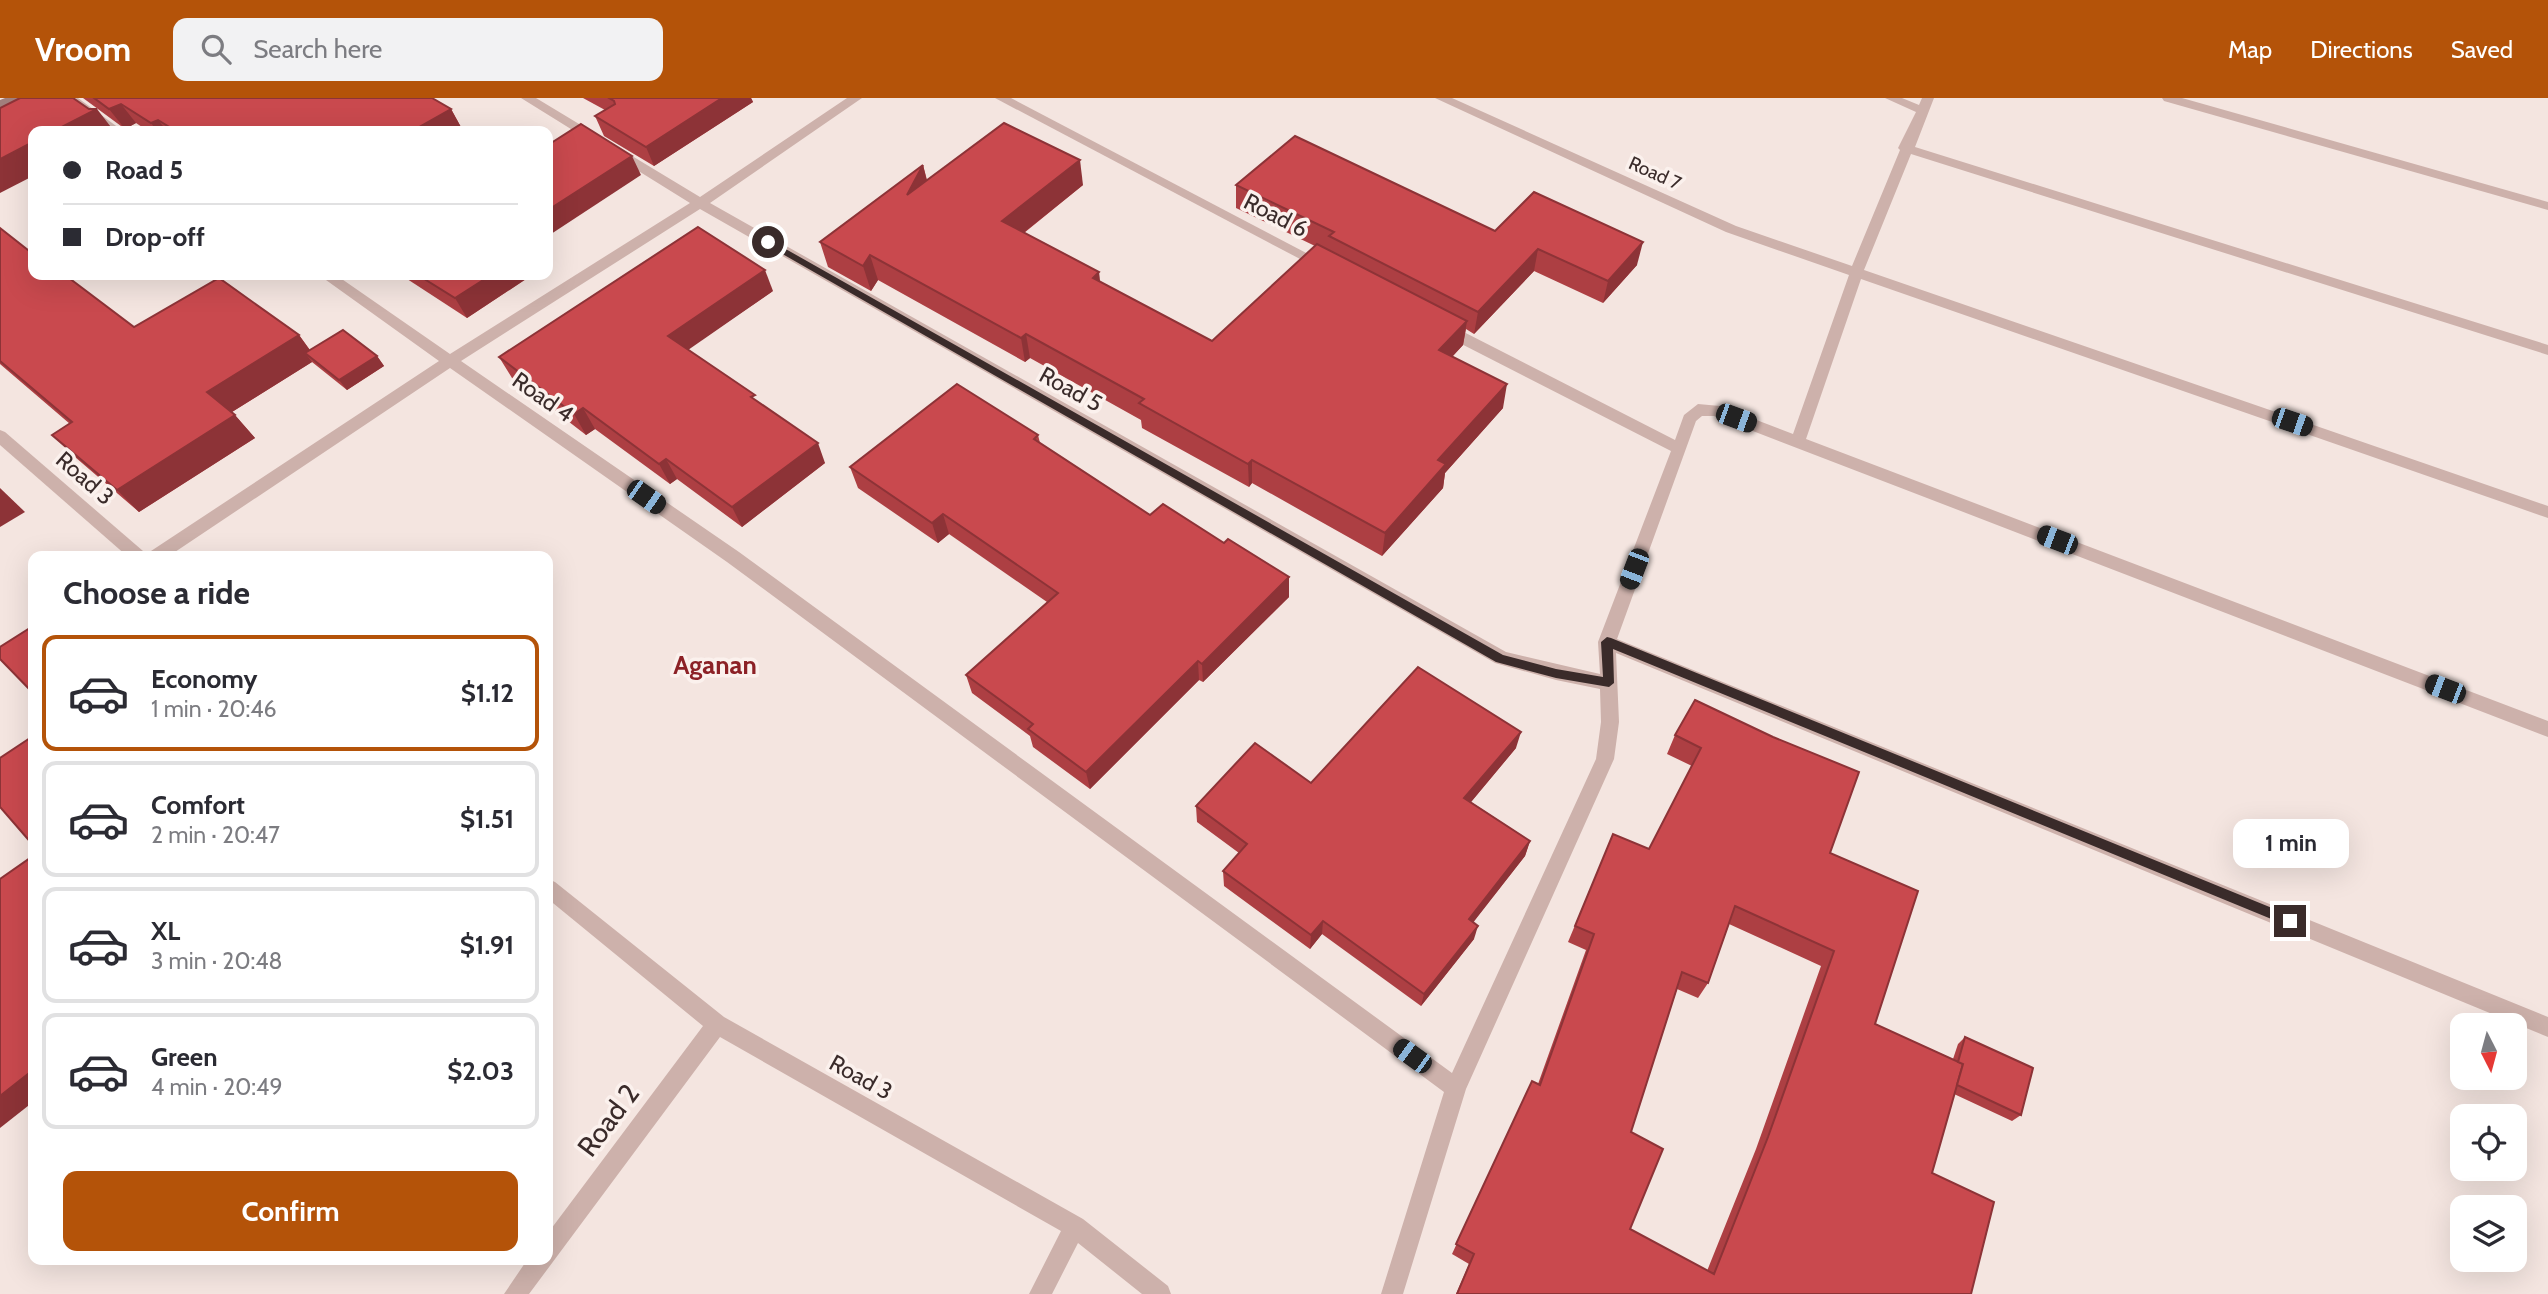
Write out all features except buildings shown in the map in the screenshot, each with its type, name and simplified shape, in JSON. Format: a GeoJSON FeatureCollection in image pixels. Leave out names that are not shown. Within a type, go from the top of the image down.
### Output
{"type":"FeatureCollection","features":[{"type":"Feature","properties":{"kind":"main road"},"geometry":{"type":"LineString","coordinates":[[0,105],[15,98]]}},
{"type":"Feature","properties":{"kind":"street"},"geometry":{"type":"LineString","coordinates":[[69,98],[110,126]]}},
{"type":"Feature","properties":{"kind":"street","name":"Road 5"},"geometry":{"type":"LineString","coordinates":[[527,98],[700,203],[1500,658],[1556,673],[1609,683]]}},
{"type":"Feature","properties":{"kind":"street"},"geometry":{"type":"LineString","coordinates":[[164,551],[451,360],[700,203],[856,98]]}},
{"type":"Feature","properties":{"kind":"street","name":"Road 6"},"geometry":{"type":"LineString","coordinates":[[1001,98],[1334,271]]}},
{"type":"Feature","properties":{"kind":"street","name":"Road 7"},"geometry":{"type":"LineString","coordinates":[[1441,98],[1731,229],[2548,512]]}},
{"type":"Feature","properties":{"kind":"street"},"geometry":{"type":"LineString","coordinates":[[1798,441],[1857,271],[1924,104],[1891,98]]}},
{"type":"Feature","properties":{"kind":"street"},"geometry":{"type":"LineString","coordinates":[[2168,98],[2548,206]]}},
{"type":"Feature","properties":{"kind":"street"},"geometry":{"type":"LineString","coordinates":[[1905,148],[2548,350]]}},
{"type":"Feature","properties":{"kind":"street","name":"Road 4"},"geometry":{"type":"LineString","coordinates":[[333,280],[733,558],[1457,1088]]}},
{"type":"Feature","properties":{"kind":"street"},"geometry":{"type":"LineString","coordinates":[[1433,323],[1680,449]]}},
{"type":"Feature","properties":{"kind":"street"},"geometry":{"type":"LineString","coordinates":[[1392,1294],[1457,1088],[1605,759],[1610,722],[1607,642],[1689,419],[1698,410],[1715,410],[1798,441],[2548,729]]}},
{"type":"Feature","properties":{"kind":"street","name":"Road 3"},"geometry":{"type":"LineString","coordinates":[[0,436],[131,551]]}},
{"type":"Feature","properties":{"kind":"street"},"geometry":{"type":"LineString","coordinates":[[1607,642],[2548,1027]]}},
{"type":"Feature","properties":{"kind":"street","name":"Road 3"},"geometry":{"type":"LineString","coordinates":[[553,892],[717,1024],[1074,1227],[1160,1294]]}},
{"type":"Feature","properties":{"kind":"street","name":"Road 2"},"geometry":{"type":"LineString","coordinates":[[553,1244],[717,1024]]}},
{"type":"Feature","properties":{"kind":"street"},"geometry":{"type":"LineString","coordinates":[[1040,1294],[1074,1227]]}},
{"type":"Feature","properties":{"kind":"street"},"geometry":{"type":"LineString","coordinates":[[515,1294],[537,1265]]}},
{"type":"Feature","properties":{"kind":"district","name":"Aganan"},"geometry":{"type":"Point","coordinates":[715,665]}},
{"type":"Feature","properties":{"kind":"route"},"geometry":{"type":"LineString","coordinates":[[768,242],[1500,658],[1556,673],[1609,683],[1607,642],[2290,921]]}}]}
